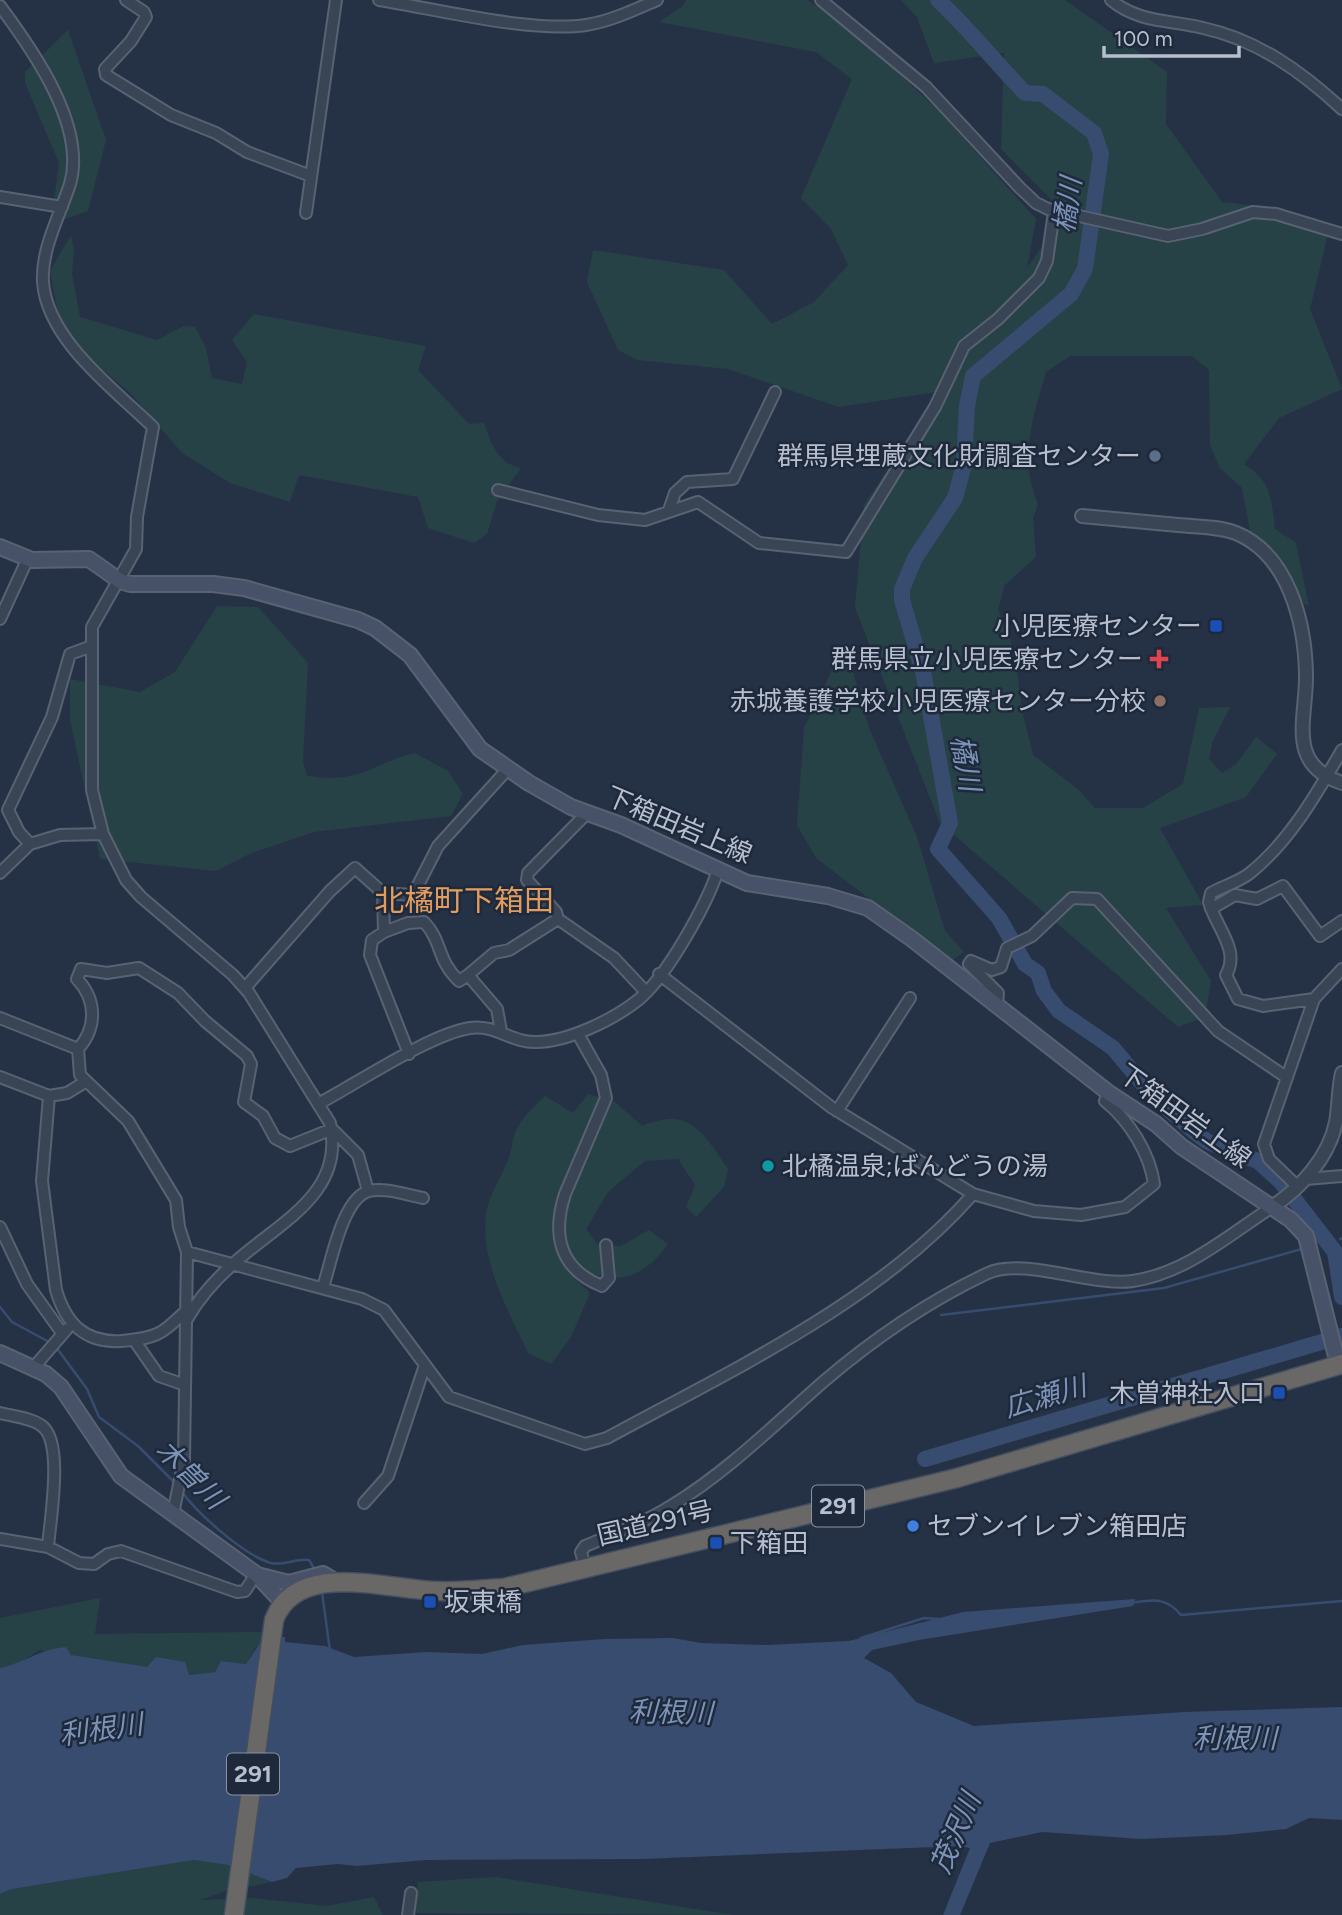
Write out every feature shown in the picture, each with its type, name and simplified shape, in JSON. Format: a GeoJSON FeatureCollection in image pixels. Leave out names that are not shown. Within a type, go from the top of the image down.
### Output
{"type":"FeatureCollection","features":[{"type":"Feature","properties":{"kind":"highway","name":"国道291号"},"geometry":{"type":"LineString","coordinates":[[322,1580],[439,1591],[504,1588],[957,1478],[1339,1364]]}},
{"type":"Feature","properties":{"kind":"highway"},"geometry":{"type":"LineString","coordinates":[[283,1603],[296,1592],[322,1580]]}},
{"type":"Feature","properties":{"kind":"highway","name":"291"},"geometry":{"type":"LineString","coordinates":[[234,1915],[272,1633],[283,1603]]}},
{"type":"Feature","properties":{"kind":"main road"},"geometry":{"type":"LineString","coordinates":[[0,547],[28,558],[89,559],[120,581]]}},
{"type":"Feature","properties":{"kind":"main road","name":"下箱田岩上線"},"geometry":{"type":"LineString","coordinates":[[120,581],[130,584],[213,584],[244,588],[341,614],[375,628],[410,654],[480,750],[529,783],[587,813],[621,825],[747,883],[828,896],[868,908],[1182,1147],[1278,1203],[1306,1236],[1339,1364]]}},
{"type":"Feature","properties":{"kind":"main road"},"geometry":{"type":"LineString","coordinates":[[0,1353],[34,1367],[61,1387],[121,1476],[175,1508],[256,1574],[283,1603]]}},
{"type":"Feature","properties":{"kind":"main road"},"geometry":{"type":"LineString","coordinates":[[256,1574],[289,1583],[322,1580]]}},
{"type":"Feature","properties":{"kind":"street"},"geometry":{"type":"LineString","coordinates":[[126,0],[146,17],[131,41],[105,69],[106,75],[171,116],[216,134],[247,152],[311,176]]}},
{"type":"Feature","properties":{"kind":"street"},"geometry":{"type":"LineString","coordinates":[[306,213],[336,0]]}},
{"type":"Feature","properties":{"kind":"street"},"geometry":{"type":"LineString","coordinates":[[379,0],[526,23],[584,25],[604,21],[657,0]]}},
{"type":"Feature","properties":{"kind":"street"},"geometry":{"type":"LineString","coordinates":[[821,0],[926,87],[1036,203],[1054,212],[1100,219],[1168,236],[1253,212],[1276,214],[1342,234]]}},
{"type":"Feature","properties":{"kind":"street"},"geometry":{"type":"LineString","coordinates":[[1111,0],[1147,18],[1206,28],[1282,60],[1342,109]]}},
{"type":"Feature","properties":{"kind":"street"},"geometry":{"type":"LineString","coordinates":[[0,6],[45,72],[67,131],[72,158],[71,180],[45,258],[43,282],[48,303],[70,346],[153,427],[138,517],[136,549],[92,627],[90,766],[94,802],[103,834],[126,880],[141,897],[245,988],[332,1129],[358,1155],[368,1191]]}},
{"type":"Feature","properties":{"kind":"street"},"geometry":{"type":"LineString","coordinates":[[0,197],[62,207]]}},
{"type":"Feature","properties":{"kind":"street"},"geometry":{"type":"LineString","coordinates":[[498,490],[598,515],[645,520],[698,502],[759,542],[846,552],[935,407],[964,346],[998,319],[1039,278],[1046,261],[1054,212]]}},
{"type":"Feature","properties":{"kind":"street"},"geometry":{"type":"LineString","coordinates":[[669,510],[675,493],[687,482],[733,479],[775,392]]}},
{"type":"Feature","properties":{"kind":"street"},"geometry":{"type":"LineString","coordinates":[[1082,516],[1221,528],[1247,539],[1272,561],[1294,601],[1303,652],[1306,675],[1302,741],[1313,765],[1342,783]]}},
{"type":"Feature","properties":{"kind":"street"},"geometry":{"type":"LineString","coordinates":[[0,619],[28,558]]}},
{"type":"Feature","properties":{"kind":"street"},"geometry":{"type":"LineString","coordinates":[[30,844],[4,808],[52,717],[70,653],[92,646]]}},
{"type":"Feature","properties":{"kind":"street"},"geometry":{"type":"LineString","coordinates":[[1314,999],[1263,1006],[1238,999],[1226,975],[1230,968],[1230,949],[1211,909],[1211,893],[1248,876],[1260,864],[1308,808],[1342,750]]}},
{"type":"Feature","properties":{"kind":"street"},"geometry":{"type":"LineString","coordinates":[[245,988],[330,891],[355,868],[383,892],[413,895],[438,846],[506,771]]}},
{"type":"Feature","properties":{"kind":"street"},"geometry":{"type":"LineString","coordinates":[[587,813],[528,873],[527,880],[556,912],[558,919],[614,958],[646,992]]}},
{"type":"Feature","properties":{"kind":"street"},"geometry":{"type":"LineString","coordinates":[[0,873],[30,844],[60,835],[103,834]]}},
{"type":"Feature","properties":{"kind":"street"},"geometry":{"type":"LineString","coordinates":[[318,1104],[409,1054],[471,1027],[486,1027],[529,1042],[554,1041],[578,1034],[631,1004],[646,992],[700,911],[718,870]]}},
{"type":"Feature","properties":{"kind":"street"},"geometry":{"type":"LineString","coordinates":[[1211,909],[1235,895],[1257,899],[1283,886],[1320,936],[1342,921]]}},
{"type":"Feature","properties":{"kind":"street"},"geometry":{"type":"LineString","coordinates":[[383,892],[384,932]]}},
{"type":"Feature","properties":{"kind":"street"},"geometry":{"type":"LineString","coordinates":[[997,1004],[998,993],[969,964],[971,961],[992,970],[1001,967],[1007,948],[1032,936],[1072,898],[1097,899],[1218,1031],[1286,1077]]}},
{"type":"Feature","properties":{"kind":"street"},"geometry":{"type":"LineString","coordinates":[[409,1054],[370,955],[372,940],[384,932],[408,923],[424,922],[434,932],[444,967],[459,981],[495,953],[509,950],[558,919]]}},
{"type":"Feature","properties":{"kind":"street"},"geometry":{"type":"LineString","coordinates":[[175,1508],[182,1481],[188,1314],[187,1252],[179,1227],[176,1200],[128,1121],[80,1075],[78,1049],[87,1039],[93,1023],[91,1004],[77,979],[81,969],[107,973],[139,968],[178,993],[205,1021],[247,1056],[251,1064],[244,1102],[263,1116],[275,1138],[290,1146],[332,1129]]}},
{"type":"Feature","properties":{"kind":"street"},"geometry":{"type":"LineString","coordinates":[[1300,1185],[1264,1151],[1286,1077],[1314,999],[1342,969]]}},
{"type":"Feature","properties":{"kind":"street"},"geometry":{"type":"LineString","coordinates":[[659,974],[837,1111],[973,1194],[1034,1210],[1081,1214],[1125,1207],[1143,1195],[1154,1184],[1152,1165],[1121,1114],[1105,1101],[1109,1093]]}},
{"type":"Feature","properties":{"kind":"street"},"geometry":{"type":"LineString","coordinates":[[468,975],[497,1009],[501,1031]]}},
{"type":"Feature","properties":{"kind":"street"},"geometry":{"type":"LineString","coordinates":[[837,1111],[910,998]]}},
{"type":"Feature","properties":{"kind":"street"},"geometry":{"type":"LineString","coordinates":[[0,1018],[78,1049]]}},
{"type":"Feature","properties":{"kind":"street"},"geometry":{"type":"LineString","coordinates":[[578,1034],[601,1074],[606,1098],[565,1194],[560,1209],[558,1238],[568,1259],[583,1275],[602,1286],[609,1278],[606,1245]]}},
{"type":"Feature","properties":{"kind":"street"},"geometry":{"type":"LineString","coordinates":[[585,1567],[581,1552],[584,1546],[642,1522],[673,1505],[741,1455],[850,1360],[967,1283],[1005,1268],[1114,1282],[1149,1278],[1184,1265],[1278,1203],[1300,1185],[1335,1124],[1342,1073]]}},
{"type":"Feature","properties":{"kind":"street"},"geometry":{"type":"LineString","coordinates":[[0,1077],[49,1096],[67,1093],[85,1082]]}},
{"type":"Feature","properties":{"kind":"street"},"geometry":{"type":"LineString","coordinates":[[49,1096],[42,1181],[56,1290],[61,1307],[72,1326],[103,1342],[134,1340],[159,1333],[188,1314],[232,1264],[318,1191],[331,1163],[335,1143],[332,1129]]}},
{"type":"Feature","properties":{"kind":"street"},"geometry":{"type":"LineString","coordinates":[[1300,1185],[1342,1176]]}},
{"type":"Feature","properties":{"kind":"street"},"geometry":{"type":"LineString","coordinates":[[323,1287],[348,1208],[368,1191],[384,1190],[423,1198]]}},
{"type":"Feature","properties":{"kind":"street"},"geometry":{"type":"LineString","coordinates":[[187,1252],[362,1299],[384,1310],[449,1397],[585,1444],[596,1443],[823,1318],[934,1233],[973,1194]]}},
{"type":"Feature","properties":{"kind":"street"},"geometry":{"type":"LineString","coordinates":[[0,1227],[27,1284],[60,1335]]}},
{"type":"Feature","properties":{"kind":"street"},"geometry":{"type":"LineString","coordinates":[[34,1367],[60,1335],[72,1326]]}},
{"type":"Feature","properties":{"kind":"street"},"geometry":{"type":"LineString","coordinates":[[134,1340],[159,1376],[185,1385]]}},
{"type":"Feature","properties":{"kind":"street"},"geometry":{"type":"LineString","coordinates":[[364,1503],[388,1476],[425,1365]]}},
{"type":"Feature","properties":{"kind":"street"},"geometry":{"type":"LineString","coordinates":[[0,1413],[42,1425],[52,1436],[54,1458],[48,1547]]}},
{"type":"Feature","properties":{"kind":"street"},"geometry":{"type":"LineString","coordinates":[[0,1539],[48,1547],[79,1563],[94,1564],[108,1554],[121,1550],[237,1592],[246,1591],[256,1574]]}},
{"type":"Feature","properties":{"kind":"street"},"geometry":{"type":"LineString","coordinates":[[408,1915],[411,1893]]}},
{"type":"Feature","properties":{"kind":"green space"},"geometry":{"type":"Polygon","coordinates":[[[686,0],[807,0],[850,28],[941,113],[1036,219],[1027,268],[1066,214],[1001,149],[1004,53],[934,63],[917,17],[901,0],[1065,0],[1167,72],[1166,124],[1222,202],[1277,211],[1329,230],[1310,309],[1342,389],[1279,418],[1244,464],[1265,484],[1271,500],[1275,529],[1296,543],[1309,606],[1297,600],[1251,536],[1242,488],[1220,468],[1210,445],[1209,370],[1192,356],[1070,356],[1046,372],[1032,422],[1028,454],[1032,487],[1038,504],[1033,518],[1036,557],[1004,586],[998,610],[1015,652],[1022,711],[1033,755],[1079,790],[1095,808],[1143,808],[1183,784],[1199,708],[1230,707],[1212,743],[1209,759],[1222,773],[1236,764],[1256,737],[1277,754],[1246,797],[1160,828],[1203,905],[1166,908],[1211,981],[1205,1017],[1178,1027],[940,823],[855,608],[864,505],[952,374],[936,392],[839,407],[728,369],[637,360],[618,350],[587,282],[593,250],[724,270],[772,324],[814,302],[848,265],[831,229],[801,198],[852,79],[816,52],[659,22],[683,6],[686,0]]]}},
{"type":"Feature","properties":{"kind":"green space"},"geometry":{"type":"Polygon","coordinates":[[[68,30],[106,140],[88,211],[51,224],[59,163],[25,83],[25,72],[68,30]]]}},
{"type":"Feature","properties":{"kind":"green space"},"geometry":{"type":"Polygon","coordinates":[[[71,235],[74,251],[72,274],[80,317],[157,340],[184,326],[195,327],[206,348],[212,378],[242,384],[247,362],[232,340],[254,314],[426,346],[418,370],[469,424],[484,423],[501,457],[513,466],[521,468],[497,501],[487,534],[474,543],[428,528],[418,497],[299,475],[290,502],[230,483],[182,453],[132,395],[77,347],[58,313],[50,271],[71,235]]]}},
{"type":"Feature","properties":{"kind":"green space"},"geometry":{"type":"Polygon","coordinates":[[[217,606],[258,607],[308,663],[303,761],[307,776],[325,778],[353,775],[415,753],[448,771],[463,794],[451,816],[314,832],[249,854],[216,871],[100,859],[70,720],[70,679],[140,692],[175,672],[217,606]]]}},
{"type":"Feature","properties":{"kind":"green space"},"geometry":{"type":"Polygon","coordinates":[[[845,644],[869,728],[917,837],[945,931],[964,952],[951,961],[816,858],[797,825],[804,728],[845,644]]]}},
{"type":"Feature","properties":{"kind":"green space"},"geometry":{"type":"Polygon","coordinates":[[[588,1094],[615,1102],[642,1126],[672,1119],[694,1126],[728,1169],[724,1187],[696,1217],[686,1207],[695,1185],[678,1159],[645,1161],[608,1192],[586,1229],[598,1245],[621,1246],[649,1230],[668,1244],[649,1264],[628,1276],[605,1277],[580,1267],[574,1278],[590,1293],[571,1337],[551,1364],[528,1353],[505,1304],[487,1251],[486,1215],[490,1199],[510,1155],[515,1133],[524,1118],[545,1096],[573,1113],[588,1094]]]}},
{"type":"Feature","properties":{"kind":"green space"},"geometry":{"type":"Polygon","coordinates":[[[100,1598],[95,1634],[266,1632],[261,1645],[256,1647],[246,1664],[221,1661],[215,1672],[189,1675],[39,1650],[20,1663],[0,1668],[0,1618],[100,1598]]]}},
{"type":"Feature","properties":{"kind":"green space"},"geometry":{"type":"Polygon","coordinates":[[[194,1860],[228,1865],[272,1882],[226,1891],[200,1900],[252,1898],[327,1906],[374,1897],[383,1915],[246,1915],[227,1911],[226,1915],[0,1915],[0,1894],[12,1889],[194,1860]]]}},
{"type":"Feature","properties":{"kind":"green space"},"geometry":{"type":"Polygon","coordinates":[[[496,1877],[733,1915],[413,1913],[418,1882],[496,1877]]]}},
{"type":"Feature","properties":{"kind":"water"},"geometry":{"type":"Polygon","coordinates":[[[1135,1599],[1133,1606],[919,1640],[872,1650],[864,1658],[891,1673],[916,1702],[974,1726],[1184,1712],[1342,1707],[1342,1820],[1309,1818],[1286,1829],[1141,1839],[1042,1832],[990,1843],[960,1915],[943,1915],[970,1848],[959,1846],[643,1859],[426,1860],[357,1866],[338,1864],[296,1868],[287,1878],[272,1882],[228,1865],[194,1860],[12,1889],[0,1894],[0,1668],[47,1651],[66,1647],[71,1655],[147,1667],[156,1657],[185,1662],[189,1675],[215,1672],[221,1661],[246,1664],[264,1637],[285,1637],[285,1642],[325,1646],[354,1657],[426,1652],[482,1654],[523,1645],[605,1639],[673,1638],[701,1643],[768,1645],[849,1641],[963,1612],[1135,1599]]]}},
{"type":"Feature","properties":{"kind":"waterway","name":"橘川"},"geometry":{"type":"LineString","coordinates":[[938,0],[1025,93],[1043,94],[1094,133],[1101,154],[1085,269],[1071,294],[973,376],[967,406],[964,465],[955,498],[915,558],[902,589],[902,600],[923,671],[950,823],[938,849],[999,918],[1025,964],[1038,973],[1044,991],[1059,1011],[1113,1048],[1153,1096],[1198,1135],[1208,1142],[1258,1161],[1281,1182],[1335,1252],[1342,1297]]}},
{"type":"Feature","properties":{"kind":"waterway"},"geometry":{"type":"LineString","coordinates":[[941,1315],[1164,1288],[1305,1248]]}},
{"type":"Feature","properties":{"kind":"waterway","name":"木曽川"},"geometry":{"type":"LineString","coordinates":[[0,1307],[12,1322],[51,1343]]}},
{"type":"Feature","properties":{"kind":"waterway","name":"広瀬川"},"geometry":{"type":"LineString","coordinates":[[925,1459],[1342,1336]]}},
{"type":"Feature","properties":{"kind":"waterway","name":"木曽川"},"geometry":{"type":"LineString","coordinates":[[56,1347],[87,1389],[99,1417],[138,1446],[176,1484]]}},
{"type":"Feature","properties":{"kind":"waterway","name":"木曽川"},"geometry":{"type":"LineString","coordinates":[[182,1492],[210,1522],[248,1552],[276,1564],[309,1560],[316,1572]]}},
{"type":"Feature","properties":{"kind":"waterway","name":"木曽川"},"geometry":{"type":"LineString","coordinates":[[322,1592],[330,1651]]}},
{"type":"Feature","properties":{"kind":"waterway"},"geometry":{"type":"LineString","coordinates":[[1130,1603],[1152,1600],[1164,1602],[1181,1615],[1342,1601]]}},
{"type":"Feature","properties":{"kind":"waterway"},"geometry":{"type":"LineString","coordinates":[[861,1638],[924,1618],[939,1619]]}},
{"type":"Feature","properties":{"kind":"place","name":"群馬県埋蔵文化財調査センター"},"geometry":{"type":"Point","coordinates":[1155,456]}},
{"type":"Feature","properties":{"kind":"place","name":"小児医療センター"},"geometry":{"type":"Point","coordinates":[1216,626]}},
{"type":"Feature","properties":{"kind":"place","name":"群馬県立小児医療センター"},"geometry":{"type":"Point","coordinates":[1159,659]}},
{"type":"Feature","properties":{"kind":"place","name":"赤城養護学校小児医療センター分校"},"geometry":{"type":"Point","coordinates":[1160,701]}},
{"type":"Feature","properties":{"kind":"place","name":"北橘温泉;ばんどうの湯"},"geometry":{"type":"Point","coordinates":[768,1166]}},
{"type":"Feature","properties":{"kind":"place","name":"木曽神社入口"},"geometry":{"type":"Point","coordinates":[1279,1393]}},
{"type":"Feature","properties":{"kind":"place","name":"セブンイレブン箱田店"},"geometry":{"type":"Point","coordinates":[913,1526]}},
{"type":"Feature","properties":{"kind":"place","name":"下箱田"},"geometry":{"type":"Point","coordinates":[716,1543]}},
{"type":"Feature","properties":{"kind":"place","name":"坂東橋"},"geometry":{"type":"Point","coordinates":[430,1602]}},
{"type":"Feature","properties":{"kind":"district","name":"北橘町下箱田"},"geometry":{"type":"Point","coordinates":[464,901]}},
{"type":"Feature","properties":{"kind":"water label","name":"利根川"},"geometry":{"type":"Point","coordinates":[671,1712]}},
{"type":"Feature","properties":{"kind":"water label","name":"利根川"},"geometry":{"type":"Point","coordinates":[101,1729]}},
{"type":"Feature","properties":{"kind":"water label","name":"利根川"},"geometry":{"type":"Point","coordinates":[1235,1738]}},
{"type":"Feature","properties":{"kind":"water label","name":"茂沢川"},"geometry":{"type":"Point","coordinates":[955,1833]}}]}
